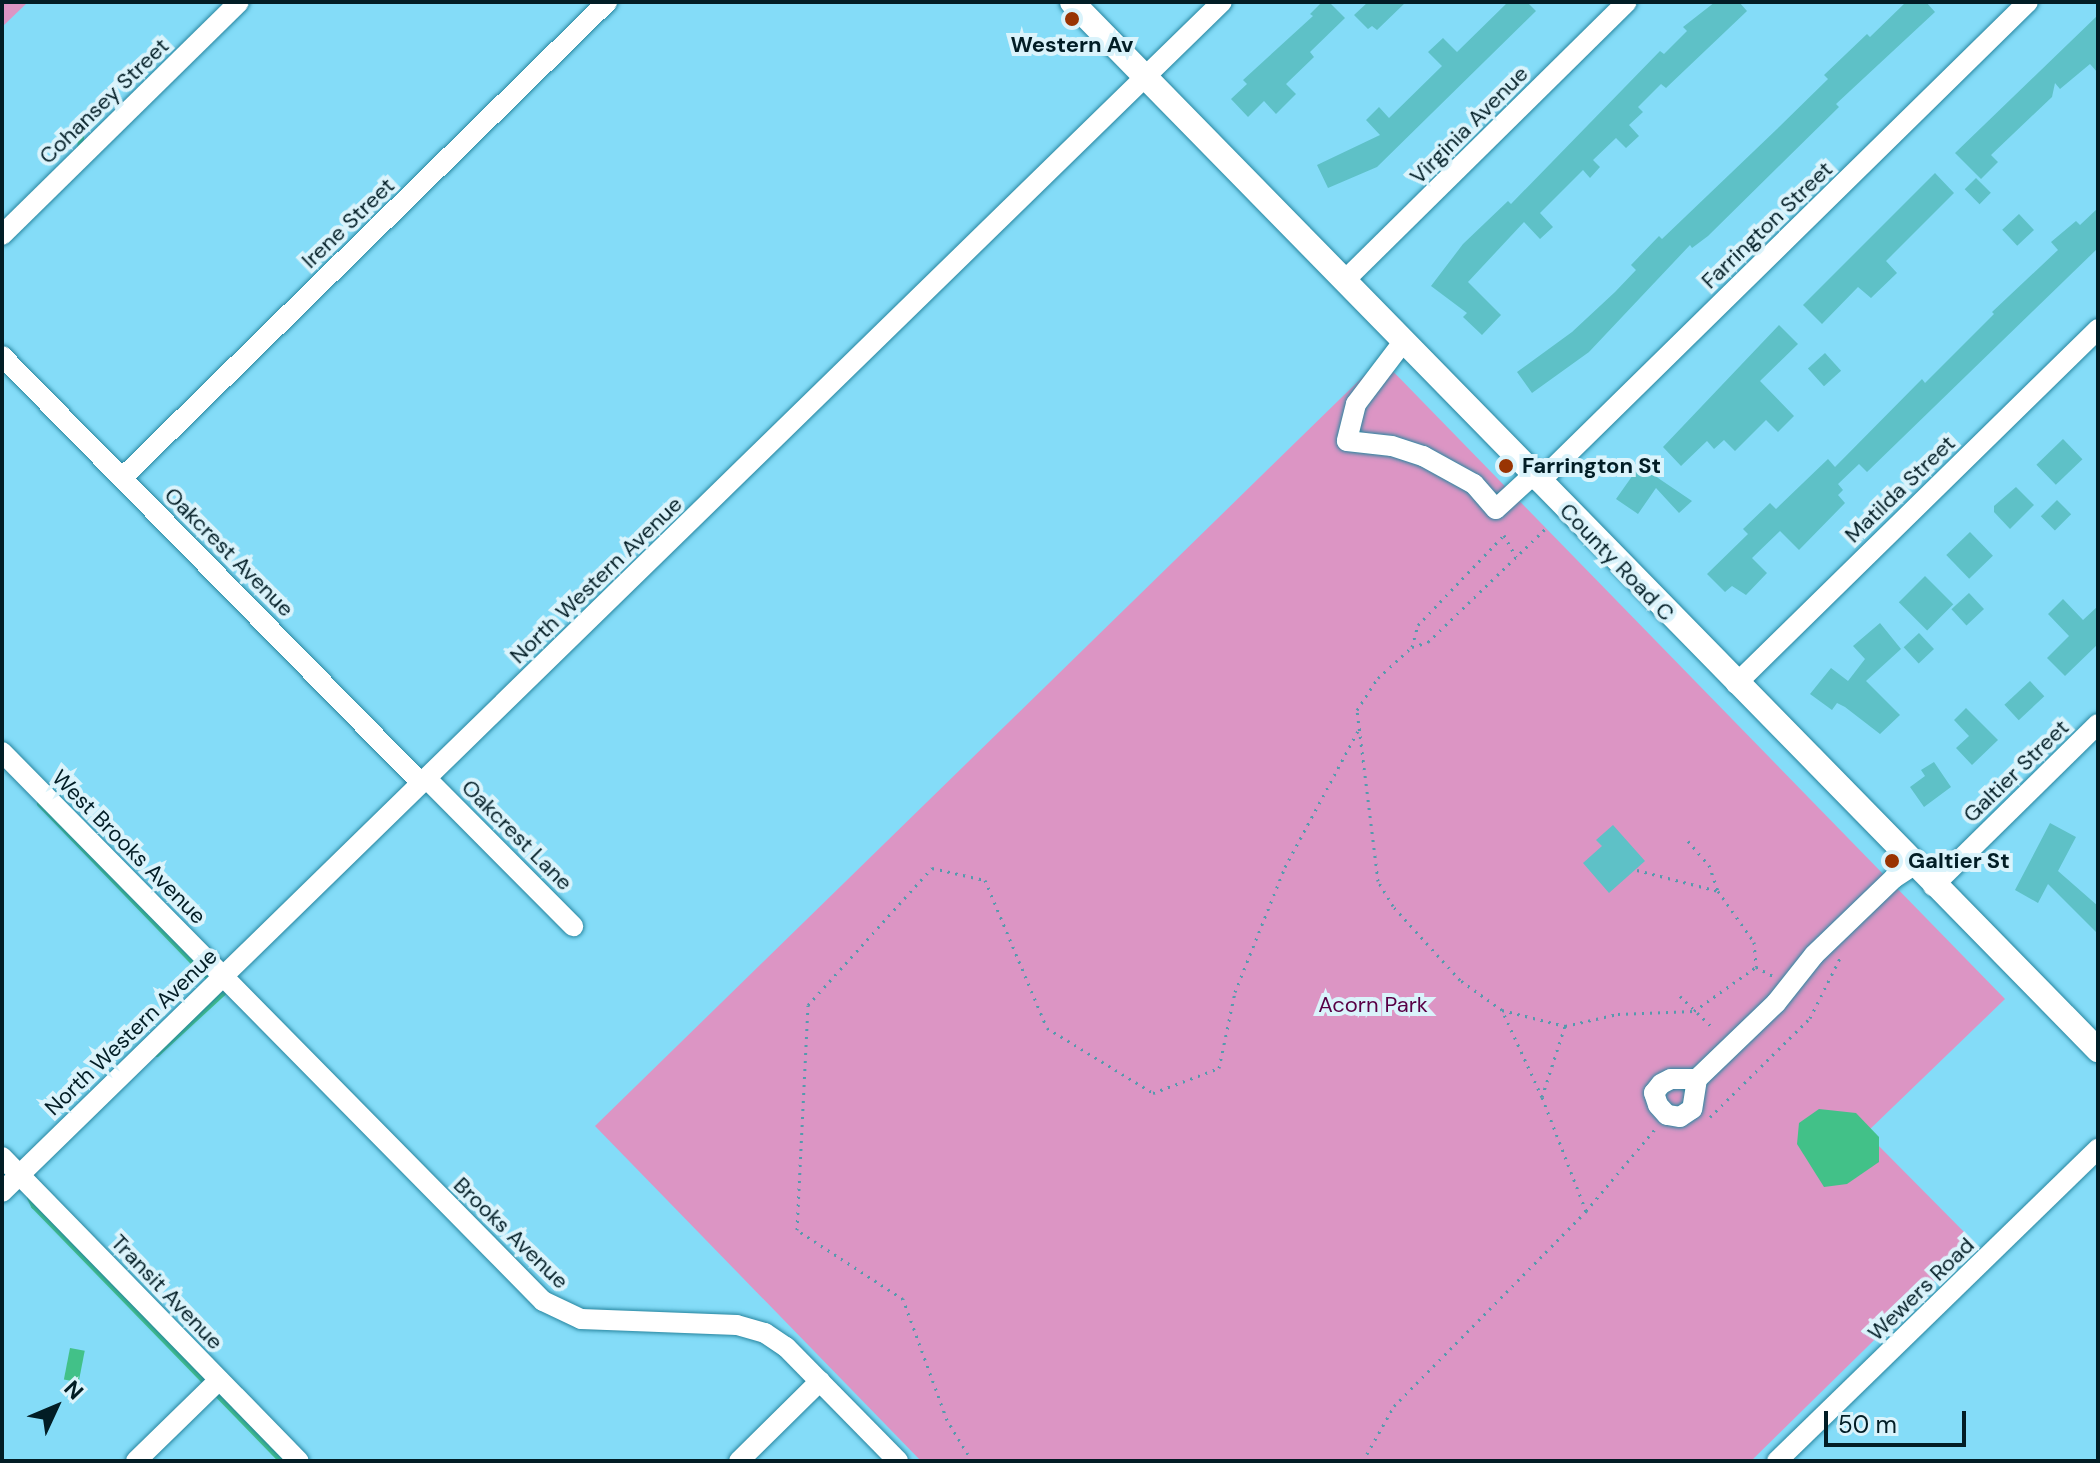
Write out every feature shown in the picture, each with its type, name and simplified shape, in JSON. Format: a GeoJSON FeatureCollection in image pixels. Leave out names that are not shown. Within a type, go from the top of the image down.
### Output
{"type":"FeatureCollection","features":[{"type":"Feature","properties":{"kind":"main road","name":"County Road C"},"geometry":{"type":"LineString","coordinates":[[1072,2],[1933,886],[2098,1050]]}},
{"type":"Feature","properties":{"kind":"street","name":"Cohansey Street"},"geometry":{"type":"LineString","coordinates":[[2,235],[239,2]]}},
{"type":"Feature","properties":{"kind":"street","name":"Irene Street"},"geometry":{"type":"LineString","coordinates":[[122,478],[607,2]]}},
{"type":"Feature","properties":{"kind":"street","name":"North Western Avenue"},"geometry":{"type":"LineString","coordinates":[[2,1192],[1222,2]]}},
{"type":"Feature","properties":{"kind":"street","name":"Virginia Avenue"},"geometry":{"type":"LineString","coordinates":[[1344,281],[1627,2]]}},
{"type":"Feature","properties":{"kind":"street","name":"Farrington Street"},"geometry":{"type":"LineString","coordinates":[[1403,342],[1356,404],[1347,441],[1392,446],[1423,456],[1474,484],[1496,509],[1536,478],[2028,2]]}},
{"type":"Feature","properties":{"kind":"street","name":"Matilda Street"},"geometry":{"type":"LineString","coordinates":[[1736,684],[2098,329]]}},
{"type":"Feature","properties":{"kind":"street","name":"Oakcrest Avenue"},"geometry":{"type":"LineString","coordinates":[[2,356],[424,780]]}},
{"type":"Feature","properties":{"kind":"street","name":"Galtier Street"},"geometry":{"type":"LineString","coordinates":[[1933,886],[2098,724]]}},
{"type":"Feature","properties":{"kind":"street","name":"West Brooks Avenue"},"geometry":{"type":"LineString","coordinates":[[2,752],[223,976]]}},
{"type":"Feature","properties":{"kind":"street","name":"Oakcrest Lane"},"geometry":{"type":"LineString","coordinates":[[424,780],[573,926]]}},
{"type":"Feature","properties":{"kind":"street"},"geometry":{"type":"LineString","coordinates":[[1697,1079],[1671,1079],[1661,1084],[1654,1093],[1665,1124],[1692,1109],[1697,1079],[1776,1003],[1814,955],[1894,878],[1914,865]]}},
{"type":"Feature","properties":{"kind":"street","name":"Brooks Avenue"},"geometry":{"type":"LineString","coordinates":[[223,976],[543,1301],[581,1319],[737,1325],[765,1333],[786,1347],[898,1461]]}},
{"type":"Feature","properties":{"kind":"street","name":"Wewers Road"},"geometry":{"type":"LineString","coordinates":[[1777,1461],[2098,1149]]}},
{"type":"Feature","properties":{"kind":"street","name":"Transit Avenue"},"geometry":{"type":"LineString","coordinates":[[2,1157],[299,1461]]}},
{"type":"Feature","properties":{"kind":"street"},"geometry":{"type":"LineString","coordinates":[[136,1461],[219,1380]]}},
{"type":"Feature","properties":{"kind":"street"},"geometry":{"type":"LineString","coordinates":[[739,1461],[820,1381]]}},
{"type":"Feature","properties":{"kind":"path"},"geometry":{"type":"LineString","coordinates":[[1549,525],[1428,642],[1412,647],[1378,678],[1357,710],[1378,881],[1393,906],[1460,980],[1502,1010],[1565,1026],[1618,1014],[1694,1011],[1756,967]]}},
{"type":"Feature","properties":{"kind":"path"},"geometry":{"type":"LineString","coordinates":[[1412,647],[1418,625],[1504,535],[1516,557]]}},
{"type":"Feature","properties":{"kind":"path"},"geometry":{"type":"LineString","coordinates":[[972,1461],[947,1420],[903,1299],[797,1230],[808,1005],[932,868],[985,880],[1047,1028],[1153,1093],[1219,1068],[1235,992],[1285,867],[1359,729]]}},
{"type":"Feature","properties":{"kind":"path"},"geometry":{"type":"LineString","coordinates":[[1688,841],[1709,865],[1718,891],[1754,942],[1756,967]]}},
{"type":"Feature","properties":{"kind":"path"},"geometry":{"type":"LineString","coordinates":[[1637,870],[1718,891]]}},
{"type":"Feature","properties":{"kind":"path"},"geometry":{"type":"LineString","coordinates":[[1711,1117],[1810,1018],[1841,956]]}},
{"type":"Feature","properties":{"kind":"path"},"geometry":{"type":"LineString","coordinates":[[1756,967],[1789,986]]}},
{"type":"Feature","properties":{"kind":"path"},"geometry":{"type":"LineString","coordinates":[[1680,996],[1711,1026]]}},
{"type":"Feature","properties":{"kind":"path"},"geometry":{"type":"LineString","coordinates":[[1502,1010],[1542,1097],[1586,1211]]}},
{"type":"Feature","properties":{"kind":"path"},"geometry":{"type":"LineString","coordinates":[[1542,1097],[1565,1026]]}},
{"type":"Feature","properties":{"kind":"path"},"geometry":{"type":"LineString","coordinates":[[1651,1134],[1665,1124]]}},
{"type":"Feature","properties":{"kind":"path"},"geometry":{"type":"LineString","coordinates":[[1363,1461],[1394,1406],[1586,1211],[1651,1134],[1665,1124]]}},
{"type":"Feature","properties":{"kind":"green space"},"geometry":{"type":"Polygon","coordinates":[[[2,2],[28,2],[2,27],[2,2]]]}},
{"type":"Feature","properties":{"kind":"green space","name":"Acorn Park"},"geometry":{"type":"Polygon","coordinates":[[[1381,359],[2005,999],[1866,1133],[1974,1242],[1751,1461],[921,1461],[595,1126],[1381,359]]]}},
{"type":"Feature","properties":{"kind":"shaded area"},"geometry":{"type":"Polygon","coordinates":[[[1819,1109],[1856,1113],[1879,1137],[1879,1162],[1847,1184],[1824,1187],[1797,1144],[1799,1123],[1819,1109]]]}},
{"type":"Feature","properties":{"kind":"shaded area"},"geometry":{"type":"Polygon","coordinates":[[[70,1348],[85,1351],[79,1382],[64,1379],[70,1348]]]}},
{"type":"Feature","properties":{"kind":"building"},"geometry":{"type":"Polygon","coordinates":[[[1322,2],[1329,2],[1345,18],[1310,52],[1314,57],[1286,84],[1296,94],[1276,114],[1264,101],[1248,117],[1231,99],[1247,84],[1243,80],[1313,16],[1310,14],[1322,2]]]}},
{"type":"Feature","properties":{"kind":"building"},"geometry":{"type":"Polygon","coordinates":[[[1368,2],[1406,2],[1377,30],[1372,26],[1368,29],[1354,15],[1368,2]]]}},
{"type":"Feature","properties":{"kind":"building"},"geometry":{"type":"Polygon","coordinates":[[[1508,2],[1527,2],[1536,11],[1377,167],[1328,188],[1317,165],[1380,135],[1366,120],[1379,107],[1389,118],[1442,66],[1428,52],[1443,38],[1457,52],[1508,2]]]}},
{"type":"Feature","properties":{"kind":"building"},"geometry":{"type":"Polygon","coordinates":[[[1715,2],[1739,2],[1747,11],[1666,88],[1661,84],[1638,107],[1643,112],[1629,125],[1639,136],[1626,148],[1616,138],[1593,160],[1600,167],[1590,178],[1583,170],[1540,213],[1553,227],[1540,239],[1524,222],[1468,282],[1501,315],[1482,335],[1463,317],[1467,313],[1431,286],[1463,244],[1508,201],[1511,204],[1660,51],[1664,54],[1687,31],[1683,27],[1715,2]]]}},
{"type":"Feature","properties":{"kind":"building"},"geometry":{"type":"Polygon","coordinates":[[[1906,2],[1926,2],[1935,12],[1836,104],[1839,107],[1708,236],[1692,248],[1690,245],[1589,352],[1532,393],[1517,372],[1572,332],[1615,292],[1636,270],[1631,265],[1659,236],[1662,239],[1828,79],[1824,75],[1906,2]]]}},
{"type":"Feature","properties":{"kind":"building"},"geometry":{"type":"Polygon","coordinates":[[[2098,15],[2098,73],[2090,64],[2060,89],[2055,83],[2052,97],[1991,155],[1998,162],[1981,179],[1955,153],[2098,15]]]}},
{"type":"Feature","properties":{"kind":"building"},"geometry":{"type":"Polygon","coordinates":[[[1935,173],[1954,193],[1886,261],[1897,273],[1871,298],[1858,287],[1822,324],[1803,305],[1935,173]]]}},
{"type":"Feature","properties":{"kind":"building"},"geometry":{"type":"Polygon","coordinates":[[[1976,178],[1991,193],[1980,204],[1965,189],[1976,178]]]}},
{"type":"Feature","properties":{"kind":"building"},"geometry":{"type":"Polygon","coordinates":[[[2098,208],[2098,248],[1867,472],[1859,464],[1838,484],[1843,490],[1838,495],[1845,503],[1799,550],[1780,531],[1752,558],[1767,573],[1746,595],[1732,586],[1725,592],[1707,574],[1748,534],[1743,529],[1770,503],[1776,509],[1828,459],[1835,467],[1922,379],[1925,383],[1994,314],[1992,312],[2058,250],[2051,242],[2076,221],[2080,225],[2098,208]]]}},
{"type":"Feature","properties":{"kind":"building"},"geometry":{"type":"Polygon","coordinates":[[[2019,214],[2034,230],[2017,246],[2002,230],[2019,214]]]}},
{"type":"Feature","properties":{"kind":"building"},"geometry":{"type":"Polygon","coordinates":[[[1779,325],[1798,344],[1760,381],[1794,416],[1778,432],[1766,420],[1735,451],[1724,440],[1714,449],[1707,441],[1681,466],[1663,447],[1779,325]]]}},
{"type":"Feature","properties":{"kind":"building"},"geometry":{"type":"Polygon","coordinates":[[[1825,353],[1841,371],[1824,386],[1808,368],[1825,353]]]}},
{"type":"Feature","properties":{"kind":"building"},"geometry":{"type":"Polygon","coordinates":[[[2063,439],[2082,459],[2056,485],[2036,465],[2063,439]]]}},
{"type":"Feature","properties":{"kind":"building"},"geometry":{"type":"Polygon","coordinates":[[[1640,465],[1692,501],[1679,513],[1656,488],[1638,514],[1616,499],[1640,465]]]}},
{"type":"Feature","properties":{"kind":"building"},"geometry":{"type":"Polygon","coordinates":[[[2016,487],[2034,505],[2010,529],[1994,512],[1994,506],[2016,487]]]}},
{"type":"Feature","properties":{"kind":"building"},"geometry":{"type":"Polygon","coordinates":[[[2057,500],[2071,514],[2055,530],[2041,516],[2057,500]]]}},
{"type":"Feature","properties":{"kind":"building"},"geometry":{"type":"Polygon","coordinates":[[[1970,532],[1993,556],[1969,579],[1946,555],[1970,532]]]}},
{"type":"Feature","properties":{"kind":"building"},"geometry":{"type":"Polygon","coordinates":[[[1925,576],[1953,604],[1927,630],[1899,602],[1925,576]]]}},
{"type":"Feature","properties":{"kind":"building"},"geometry":{"type":"Polygon","coordinates":[[[1969,593],[1984,609],[1966,625],[1951,609],[1969,593]]]}},
{"type":"Feature","properties":{"kind":"building"},"geometry":{"type":"Polygon","coordinates":[[[2063,599],[2083,620],[2098,606],[2098,644],[2065,676],[2047,658],[2069,636],[2048,614],[2063,599]]]}},
{"type":"Feature","properties":{"kind":"building"},"geometry":{"type":"Polygon","coordinates":[[[1880,623],[1901,649],[1866,681],[1900,715],[1880,734],[1845,707],[1837,703],[1832,710],[1810,694],[1831,668],[1848,681],[1865,659],[1853,646],[1880,623]]]}},
{"type":"Feature","properties":{"kind":"building"},"geometry":{"type":"Polygon","coordinates":[[[1919,633],[1934,649],[1919,663],[1904,647],[1919,633]]]}},
{"type":"Feature","properties":{"kind":"building"},"geometry":{"type":"Polygon","coordinates":[[[2030,681],[2044,696],[2019,720],[2004,705],[2030,681]]]}},
{"type":"Feature","properties":{"kind":"building"},"geometry":{"type":"Polygon","coordinates":[[[1966,708],[1998,740],[1972,765],[1956,748],[1969,736],[1954,720],[1966,708]]]}},
{"type":"Feature","properties":{"kind":"building"},"geometry":{"type":"Polygon","coordinates":[[[1934,762],[1951,787],[1924,807],[1910,787],[1925,776],[1921,770],[1934,762]]]}},
{"type":"Feature","properties":{"kind":"building"},"geometry":{"type":"Polygon","coordinates":[[[2050,823],[2076,837],[2058,871],[2098,906],[2098,934],[2048,884],[2038,903],[2015,890],[2050,823]]]}},
{"type":"Feature","properties":{"kind":"building"},"geometry":{"type":"Polygon","coordinates":[[[1613,825],[1645,861],[1609,893],[1583,863],[1602,846],[1596,840],[1613,825]]]}},
{"type":"Feature","properties":{"kind":"waterway"},"geometry":{"type":"LineString","coordinates":[[80,150],[82,128]]}},
{"type":"Feature","properties":{"kind":"waterway"},"geometry":{"type":"LineString","coordinates":[[40,804],[223,993],[157,1054]]}},
{"type":"Feature","properties":{"kind":"waterway"},"geometry":{"type":"LineString","coordinates":[[30,1198],[34,1206],[282,1461]]}},
{"type":"Feature","properties":{"kind":"place","name":"Western Av"},"geometry":{"type":"Point","coordinates":[1072,19]}},
{"type":"Feature","properties":{"kind":"place","name":"Farrington St"},"geometry":{"type":"Point","coordinates":[1506,466]}},
{"type":"Feature","properties":{"kind":"place","name":"Galtier St"},"geometry":{"type":"Point","coordinates":[1892,861]}}]}
